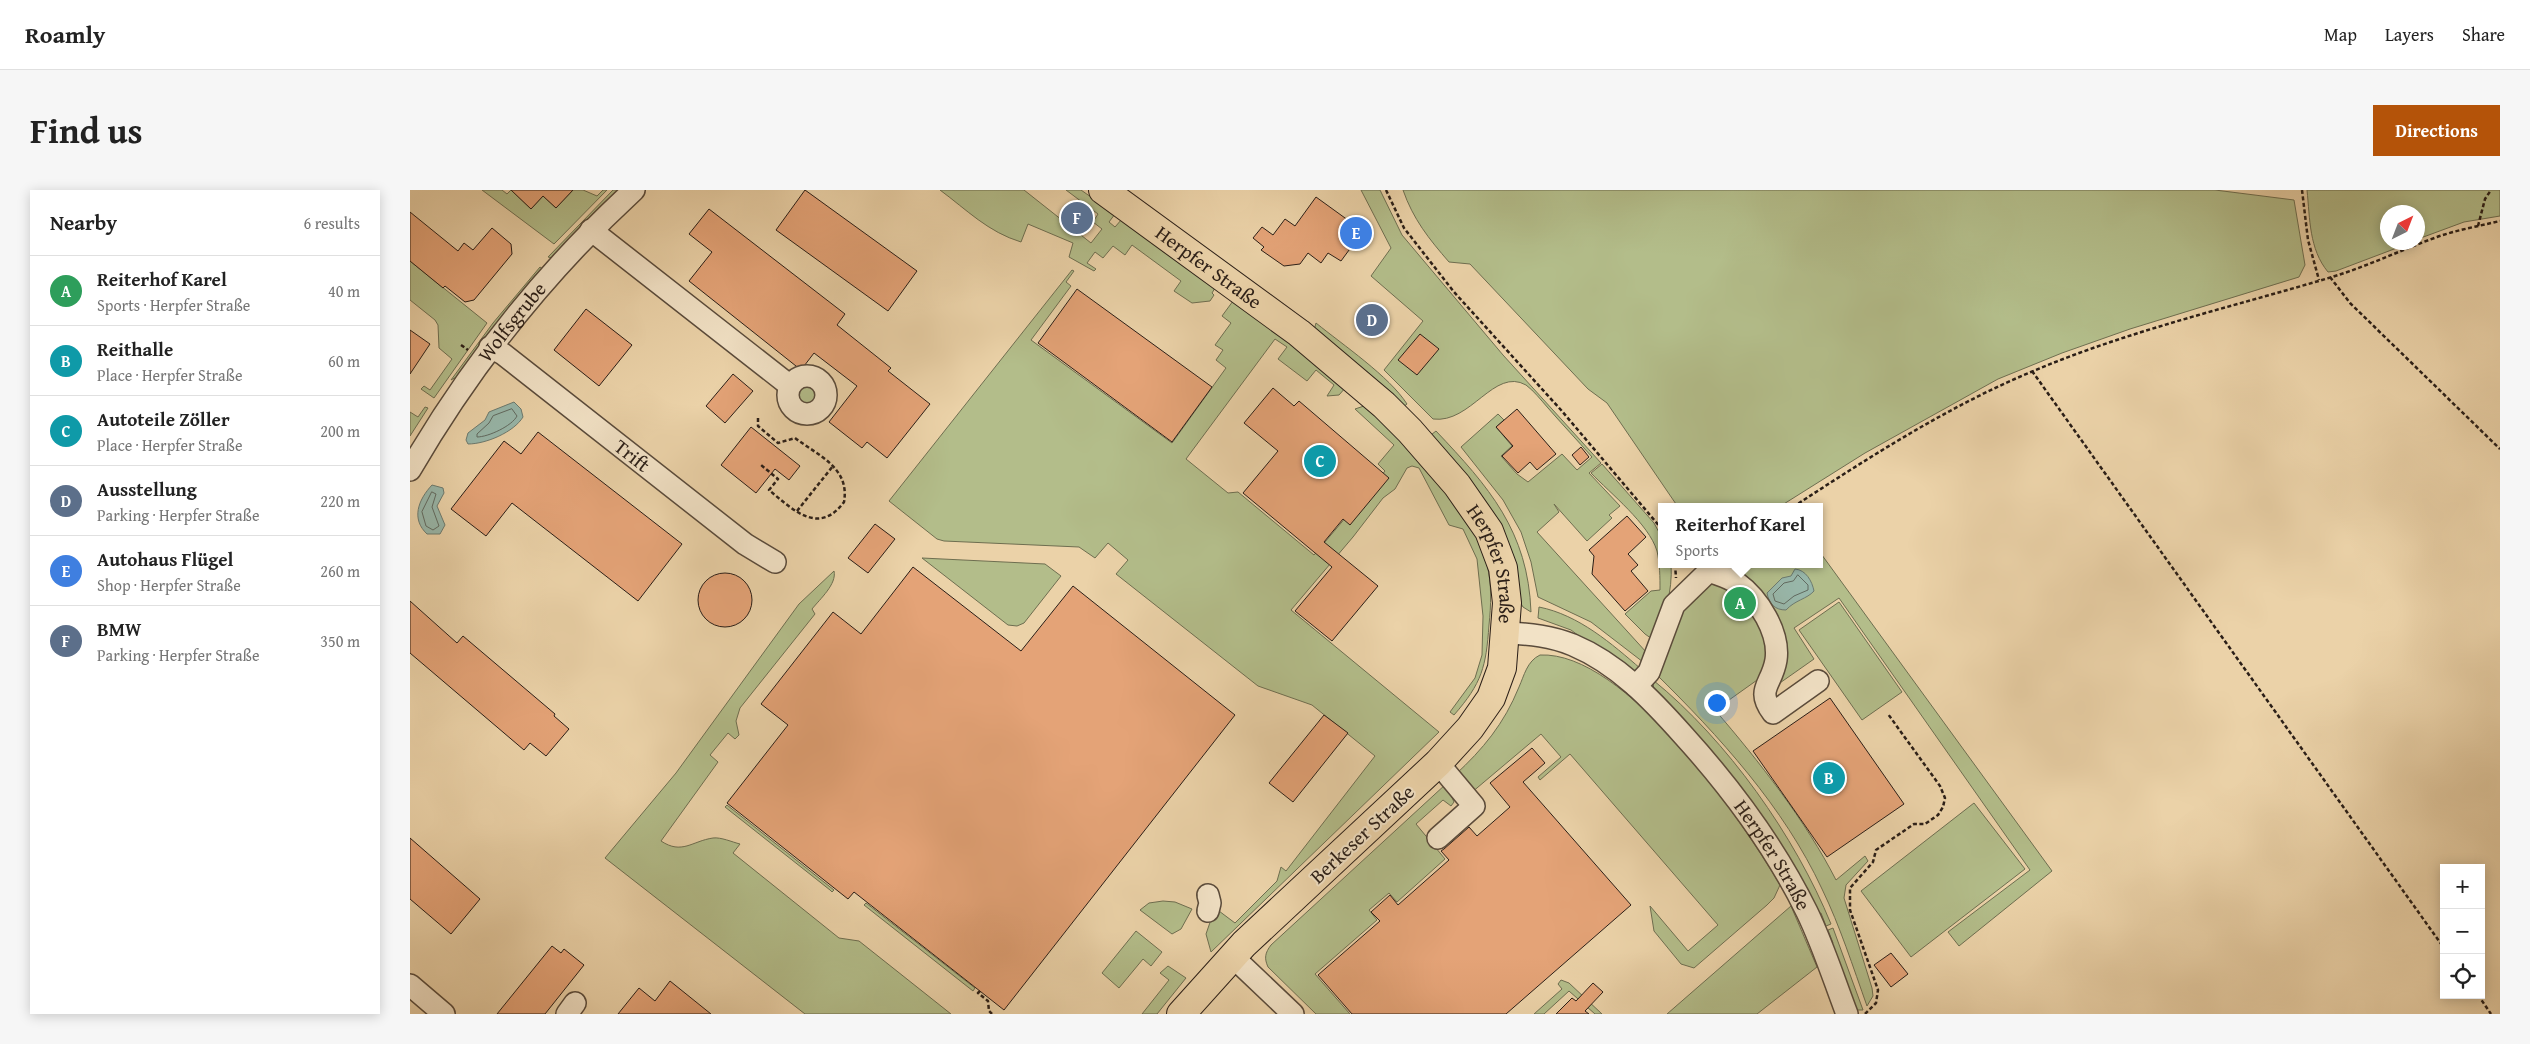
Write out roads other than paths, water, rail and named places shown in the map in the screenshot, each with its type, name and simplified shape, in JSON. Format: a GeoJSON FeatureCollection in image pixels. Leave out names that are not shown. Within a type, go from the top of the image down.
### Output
{"type":"FeatureCollection","features":[{"type":"Feature","properties":{"kind":"main road","name":"Herpfer Straße"},"geometry":{"type":"LineString","coordinates":[[1103,190],[1332,360],[1384,405],[1433,456],[1476,510],[1498,549],[1508,603],[1507,633]]}},
{"type":"Feature","properties":{"kind":"main road","name":"Berkeser Straße"},"geometry":{"type":"LineString","coordinates":[[1181,1014],[1232,956],[1457,744],[1491,698],[1502,668],[1507,633]]}},
{"type":"Feature","properties":{"kind":"street","name":"Wolfsgrube"},"geometry":{"type":"LineString","coordinates":[[410,470],[437,425],[490,347],[554,270],[591,230],[634,190]]}},
{"type":"Feature","properties":{"kind":"street"},"geometry":{"type":"LineString","coordinates":[[591,230],[789,386]]}},
{"type":"Feature","properties":{"kind":"street","name":"Trift"},"geometry":{"type":"LineString","coordinates":[[490,347],[503,354],[745,544],[775,562]]}},
{"type":"Feature","properties":{"kind":"street"},"geometry":{"type":"LineString","coordinates":[[1636,686],[1649,672],[1674,605],[1709,571],[1739,584],[1762,612],[1772,631],[1777,646],[1776,660],[1773,674],[1764,691],[1765,702],[1773,713],[1818,681]]}},
{"type":"Feature","properties":{"kind":"street","name":"Herpfer Straße"},"geometry":{"type":"LineString","coordinates":[[1507,633],[1535,634],[1575,646],[1609,665],[1636,686],[1703,757],[1763,836],[1807,913],[1847,1014]]}},
{"type":"Feature","properties":{"kind":"street"},"geometry":{"type":"LineString","coordinates":[[1438,763],[1474,806],[1438,838]]}},
{"type":"Feature","properties":{"kind":"street"},"geometry":{"type":"LineString","coordinates":[[1232,956],[1293,1014]]}},
{"type":"Feature","properties":{"kind":"street"},"geometry":{"type":"LineString","coordinates":[[410,985],[444,1014]]}},
{"type":"Feature","properties":{"kind":"water"},"geometry":{"type":"Polygon","coordinates":[[[514,402],[521,409],[523,417],[513,428],[483,442],[468,444],[466,440],[468,433],[485,420],[489,412],[514,402]]]}},
{"type":"Feature","properties":{"kind":"water"},"geometry":{"type":"Polygon","coordinates":[[[432,485],[443,488],[444,493],[437,506],[445,525],[440,534],[427,534],[419,522],[418,516],[420,503],[432,485]]]}},
{"type":"Feature","properties":{"kind":"water"},"geometry":{"type":"Polygon","coordinates":[[[1795,569],[1802,571],[1808,577],[1814,591],[1786,610],[1776,608],[1769,600],[1767,593],[1782,578],[1791,576],[1795,569]]]}},
{"type":"Feature","properties":{"kind":"place","name":"BMW"},"geometry":{"type":"Point","coordinates":[1077,218]}},
{"type":"Feature","properties":{"kind":"place","name":"Autohaus Flügel"},"geometry":{"type":"Point","coordinates":[1356,233]}},
{"type":"Feature","properties":{"kind":"place","name":"Ausstellung"},"geometry":{"type":"Point","coordinates":[1372,320]}},
{"type":"Feature","properties":{"kind":"place","name":"Autoteile Zöller"},"geometry":{"type":"Point","coordinates":[1320,461]}},
{"type":"Feature","properties":{"kind":"place","name":"Reiterhof Karel"},"geometry":{"type":"Point","coordinates":[1740,603]}},
{"type":"Feature","properties":{"kind":"place","name":"Reithalle"},"geometry":{"type":"Point","coordinates":[1829,778]}}]}
